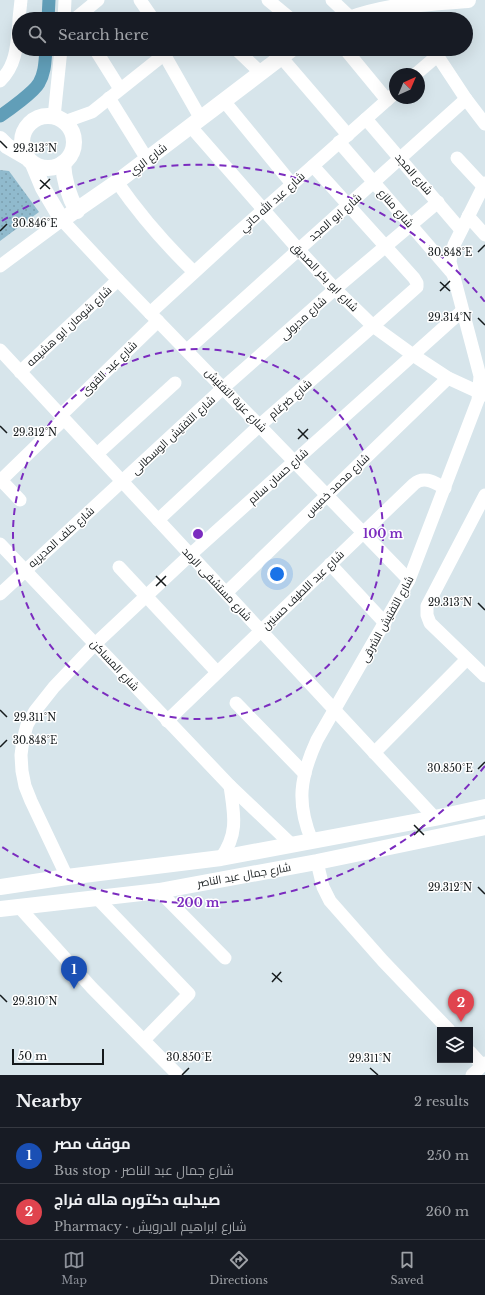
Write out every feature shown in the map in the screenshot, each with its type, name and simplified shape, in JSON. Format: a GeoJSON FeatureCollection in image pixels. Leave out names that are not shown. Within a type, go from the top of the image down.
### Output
{"type":"FeatureCollection","features":[{"type":"Feature","properties":{"kind":"main road"},"geometry":{"type":"LineString","coordinates":[[372,12],[402,3],[468,0]]}},
{"type":"Feature","properties":{"kind":"main road","name":"شارع الري"},"geometry":{"type":"LineString","coordinates":[[62,220],[77,211],[147,160],[283,56]]}},
{"type":"Feature","properties":{"kind":"main road"},"geometry":{"type":"LineString","coordinates":[[0,132],[11,132],[46,116],[59,120],[69,128],[74,143],[69,158],[56,167],[48,168],[40,167],[7,146],[0,139]]}},
{"type":"Feature","properties":{"kind":"main road"},"geometry":{"type":"LineString","coordinates":[[30,124],[24,131],[22,140],[23,149],[43,188],[62,220]]}},
{"type":"Feature","properties":{"kind":"main road"},"geometry":{"type":"LineString","coordinates":[[0,152],[10,153],[29,160]]}},
{"type":"Feature","properties":{"kind":"main road"},"geometry":{"type":"LineString","coordinates":[[63,163],[65,184],[68,194],[77,211]]}},
{"type":"Feature","properties":{"kind":"main road","name":"شارع جمال عبد الناصر"},"geometry":{"type":"LineString","coordinates":[[0,887],[221,858],[435,818],[485,807]]}},
{"type":"Feature","properties":{"kind":"main road","name":"شارع جمال عبد الناصر"},"geometry":{"type":"LineString","coordinates":[[7,910],[96,897],[159,891],[317,862],[485,827]]}},
{"type":"Feature","properties":{"kind":"street"},"geometry":{"type":"LineString","coordinates":[[20,12],[21,0]]}},
{"type":"Feature","properties":{"kind":"street"},"geometry":{"type":"LineString","coordinates":[[65,0],[69,12]]}},
{"type":"Feature","properties":{"kind":"street"},"geometry":{"type":"LineString","coordinates":[[82,12],[98,0]]}},
{"type":"Feature","properties":{"kind":"street"},"geometry":{"type":"LineString","coordinates":[[140,0],[148,12]]}},
{"type":"Feature","properties":{"kind":"street"},"geometry":{"type":"LineString","coordinates":[[268,0],[283,12]]}},
{"type":"Feature","properties":{"kind":"street"},"geometry":{"type":"LineString","coordinates":[[332,0],[343,12]]}},
{"type":"Feature","properties":{"kind":"street"},"geometry":{"type":"LineString","coordinates":[[402,3],[408,12]]}},
{"type":"Feature","properties":{"kind":"street"},"geometry":{"type":"LineString","coordinates":[[0,81],[12,65],[15,56]]}},
{"type":"Feature","properties":{"kind":"street"},"geometry":{"type":"LineString","coordinates":[[61,56],[59,120],[88,114],[163,56]]}},
{"type":"Feature","properties":{"kind":"street"},"geometry":{"type":"LineString","coordinates":[[99,56],[120,89]]}},
{"type":"Feature","properties":{"kind":"street","name":"شارع ابو بكر الصديق"},"geometry":{"type":"LineString","coordinates":[[170,56],[196,123],[263,210],[335,289],[374,326],[413,355],[448,378],[482,393]]}},
{"type":"Feature","properties":{"kind":"street"},"geometry":{"type":"LineString","coordinates":[[243,56],[261,73]]}},
{"type":"Feature","properties":{"kind":"street","name":"شارع منازع"},"geometry":{"type":"LineString","coordinates":[[289,56],[374,182],[453,274]]}},
{"type":"Feature","properties":{"kind":"street"},"geometry":{"type":"LineString","coordinates":[[352,56],[389,94]]}},
{"type":"Feature","properties":{"kind":"street"},"geometry":{"type":"LineString","coordinates":[[421,68],[432,56]]}},
{"type":"Feature","properties":{"kind":"street"},"geometry":{"type":"LineString","coordinates":[[438,56],[466,99],[485,124]]}},
{"type":"Feature","properties":{"kind":"street"},"geometry":{"type":"LineString","coordinates":[[109,98],[147,160]]}},
{"type":"Feature","properties":{"kind":"street","name":"شارع عبد الله حاتي"},"geometry":{"type":"LineString","coordinates":[[154,317],[194,272],[389,98]]}},
{"type":"Feature","properties":{"kind":"street","name":"شارع ابو المجد"},"geometry":{"type":"LineString","coordinates":[[187,350],[466,99]]}},
{"type":"Feature","properties":{"kind":"street"},"geometry":{"type":"LineString","coordinates":[[224,101],[292,184]]}},
{"type":"Feature","properties":{"kind":"street","name":"شارع المجد"},"geometry":{"type":"LineString","coordinates":[[366,119],[461,230]]}},
{"type":"Feature","properties":{"kind":"street"},"geometry":{"type":"LineString","coordinates":[[457,158],[484,184]]}},
{"type":"Feature","properties":{"kind":"street"},"geometry":{"type":"LineString","coordinates":[[313,166],[385,247]]}},
{"type":"Feature","properties":{"kind":"street"},"geometry":{"type":"LineString","coordinates":[[117,182],[150,226],[194,272]]}},
{"type":"Feature","properties":{"kind":"street","name":"شارع التفتيش الشرقى"},"geometry":{"type":"LineString","coordinates":[[312,841],[305,825],[302,808],[302,791],[311,754],[317,740],[409,580],[482,393],[483,374],[462,311],[450,262],[451,254],[461,230],[484,184]]}},
{"type":"Feature","properties":{"kind":"street","name":"شارع مدبولى"},"geometry":{"type":"LineString","coordinates":[[223,388],[335,289],[438,202]]}},
{"type":"Feature","properties":{"kind":"street"},"geometry":{"type":"LineString","coordinates":[[468,216],[485,235]]}},
{"type":"Feature","properties":{"kind":"street","name":"شارع الري"},"geometry":{"type":"LineString","coordinates":[[0,266],[62,220]]}},
{"type":"Feature","properties":{"kind":"street","name":"شارع عزبة التفتيش"},"geometry":{"type":"LineString","coordinates":[[62,220],[118,280],[409,580]]}},
{"type":"Feature","properties":{"kind":"street","name":"شارع ضرغام"},"geometry":{"type":"LineString","coordinates":[[158,520],[260,425],[415,289],[417,284],[414,278],[385,247]]}},
{"type":"Feature","properties":{"kind":"street","name":"شارع شومان ابو هشيمه"},"geometry":{"type":"LineString","coordinates":[[20,372],[118,280]]}},
{"type":"Feature","properties":{"kind":"street","name":"شارع حسان سالم"},"geometry":{"type":"LineString","coordinates":[[67,877],[25,786],[22,771],[21,755],[23,740],[27,725],[35,711],[54,687],[95,644],[146,596],[462,311]]}},
{"type":"Feature","properties":{"kind":"street","name":"شارع عبد القوى"},"geometry":{"type":"LineString","coordinates":[[1,479],[62,417],[154,317]]}},
{"type":"Feature","properties":{"kind":"street","name":"شارع مستشفى الرمد"},"geometry":{"type":"LineString","coordinates":[[0,350],[435,818]]}},
{"type":"Feature","properties":{"kind":"street","name":"شارع محمد خميس"},"geometry":{"type":"LineString","coordinates":[[226,593],[448,378]]}},
{"type":"Feature","properties":{"kind":"street"},"geometry":{"type":"LineString","coordinates":[[97,454],[175,383]]}},
{"type":"Feature","properties":{"kind":"street","name":"شارع التفتيش الوسطانى"},"geometry":{"type":"LineString","coordinates":[[122,482],[223,388]]}},
{"type":"Feature","properties":{"kind":"street"},"geometry":{"type":"LineString","coordinates":[[1,479],[20,500]]}},
{"type":"Feature","properties":{"kind":"street","name":"شارع عبد اللطيف حسنين"},"geometry":{"type":"LineString","coordinates":[[167,721],[416,482],[426,480],[444,488]]}},
{"type":"Feature","properties":{"kind":"street","name":"شارع خلف المديريه"},"geometry":{"type":"LineString","coordinates":[[0,594],[122,482]]}},
{"type":"Feature","properties":{"kind":"street"},"geometry":{"type":"LineString","coordinates":[[485,495],[427,606],[426,615],[430,623],[485,676]]}},
{"type":"Feature","properties":{"kind":"street","name":"شارع المساكن"},"geometry":{"type":"LineString","coordinates":[[0,544],[230,786],[292,845]]}},
{"type":"Feature","properties":{"kind":"street"},"geometry":{"type":"LineString","coordinates":[[330,564],[385,623]]}},
{"type":"Feature","properties":{"kind":"street"},"geometry":{"type":"LineString","coordinates":[[119,567],[217,672]]}},
{"type":"Feature","properties":{"kind":"street"},"geometry":{"type":"LineString","coordinates":[[374,753],[467,659]]}},
{"type":"Feature","properties":{"kind":"street"},"geometry":{"type":"LineString","coordinates":[[236,703],[305,774]]}},
{"type":"Feature","properties":{"kind":"street"},"geometry":{"type":"LineString","coordinates":[[221,858],[229,845],[234,831],[235,821],[230,786]]}},
{"type":"Feature","properties":{"kind":"street"},"geometry":{"type":"LineString","coordinates":[[317,862],[323,887],[330,901],[383,961],[446,1027]]}},
{"type":"Feature","properties":{"kind":"street"},"geometry":{"type":"LineString","coordinates":[[159,891],[225,958]]}},
{"type":"Feature","properties":{"kind":"street"},"geometry":{"type":"LineString","coordinates":[[96,897],[189,994],[144,1040]]}},
{"type":"Feature","properties":{"kind":"street"},"geometry":{"type":"LineString","coordinates":[[7,910],[92,988],[178,1075]]}},
{"type":"Feature","properties":{"kind":"street"},"geometry":{"type":"LineString","coordinates":[[472,1075],[484,1064],[473,1055]]}},
{"type":"Feature","properties":{"kind":"shaded area"},"geometry":{"type":"Polygon","coordinates":[[[0,170],[9,171],[39,212],[0,241],[0,170]]]}},
{"type":"Feature","properties":{"kind":"waterway"},"geometry":{"type":"LineString","coordinates":[[48,12],[49,0]]}},
{"type":"Feature","properties":{"kind":"waterway"},"geometry":{"type":"LineString","coordinates":[[0,116],[27,96],[36,87],[44,71],[45,56]]}},
{"type":"Feature","properties":{"kind":"place","name":"موقف مصر"},"geometry":{"type":"Point","coordinates":[74,989]}},
{"type":"Feature","properties":{"kind":"place","name":"صيدليه دكتوره هاله فراج"},"geometry":{"type":"Point","coordinates":[461,1022]}}]}
